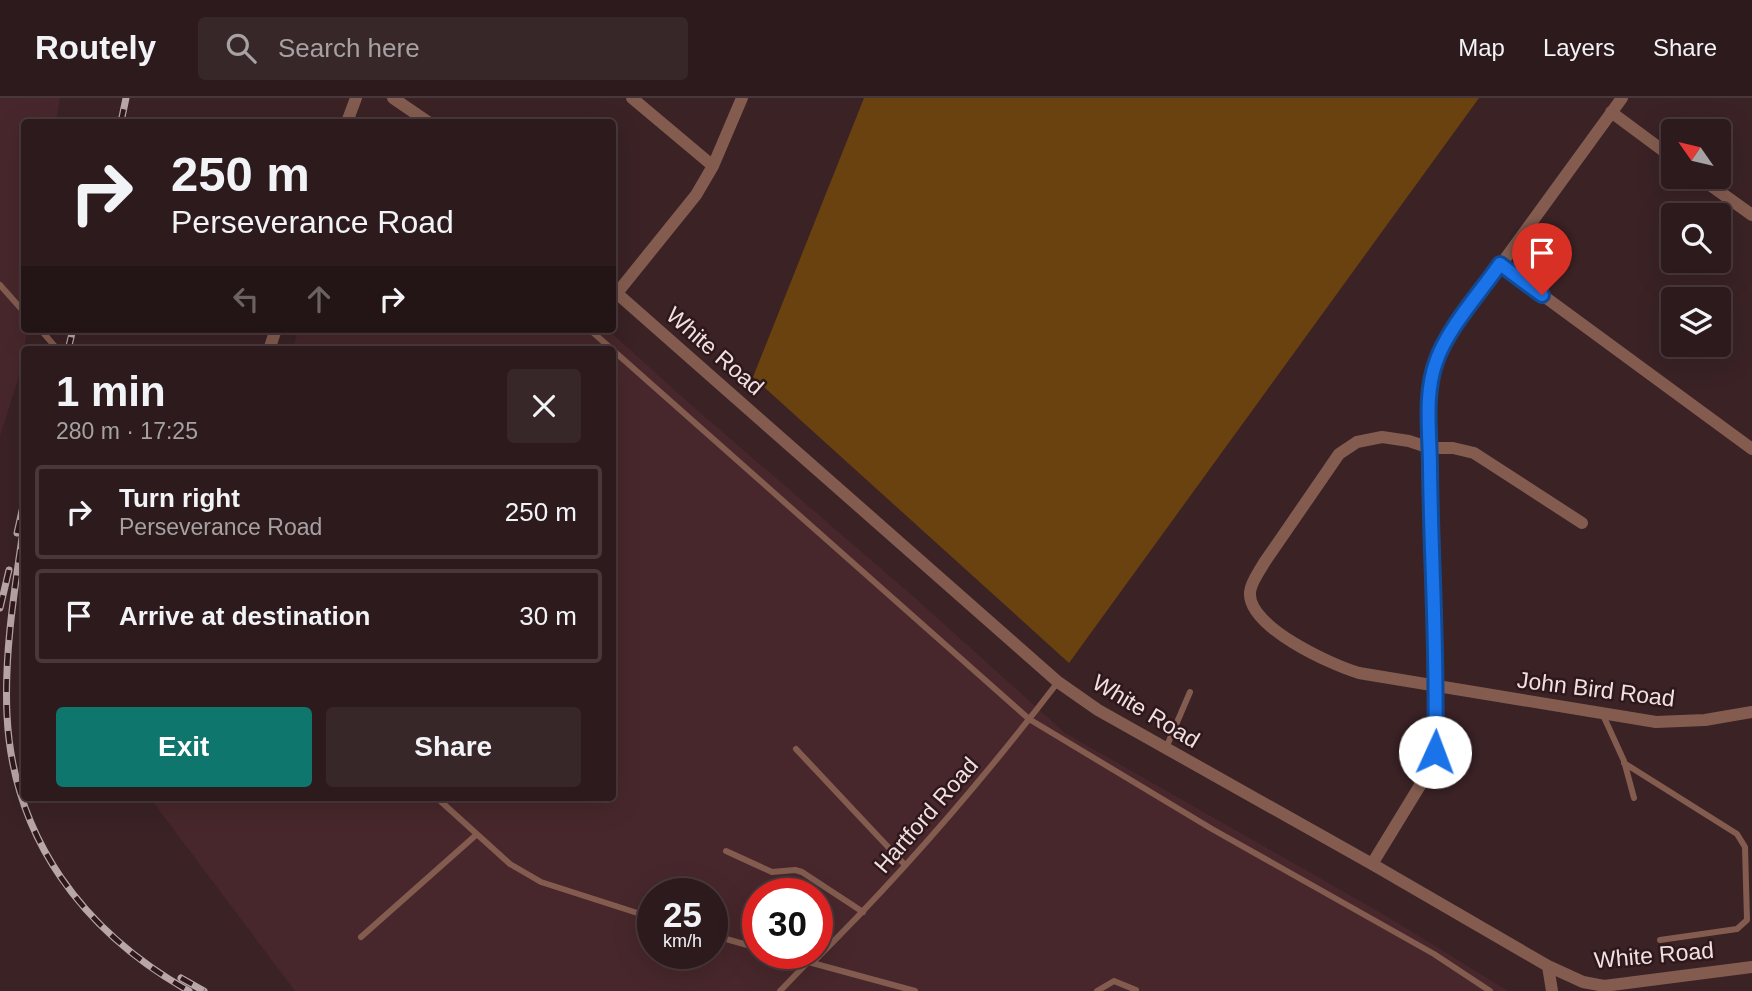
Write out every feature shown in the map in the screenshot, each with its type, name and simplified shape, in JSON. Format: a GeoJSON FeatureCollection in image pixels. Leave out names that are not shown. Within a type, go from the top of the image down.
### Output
{"type":"FeatureCollection","features":[{"type":"Feature","properties":{"kind":"street"},"geometry":{"type":"LineString","coordinates":[[348,119],[356,98]]}},
{"type":"Feature","properties":{"kind":"street"},"geometry":{"type":"LineString","coordinates":[[393,98],[424,119]]}},
{"type":"Feature","properties":{"kind":"street"},"geometry":{"type":"LineString","coordinates":[[632,98],[713,166]]}},
{"type":"Feature","properties":{"kind":"street"},"geometry":{"type":"LineString","coordinates":[[616,290],[696,195],[713,166],[742,98]]}},
{"type":"Feature","properties":{"kind":"street"},"geometry":{"type":"LineString","coordinates":[[1372,864],[1427,774],[1435,752],[1436,625],[1429,384],[1436,359],[1500,264],[1622,98]]}},
{"type":"Feature","properties":{"kind":"street"},"geometry":{"type":"LineString","coordinates":[[1611,112],[1661,149]]}},
{"type":"Feature","properties":{"kind":"street"},"geometry":{"type":"LineString","coordinates":[[1716,189],[1752,215]]}},
{"type":"Feature","properties":{"kind":"street"},"geometry":{"type":"LineString","coordinates":[[1500,264],[1752,449]]}},
{"type":"Feature","properties":{"kind":"street","name":"White Road"},"geometry":{"type":"LineString","coordinates":[[616,292],[1058,682],[1098,710],[1548,966],[1583,982],[1602,988],[1752,967]]}},
{"type":"Feature","properties":{"kind":"street","name":"John Bird Road"},"geometry":{"type":"LineString","coordinates":[[1430,448],[1409,441],[1382,438],[1357,442],[1339,454],[1264,563],[1250,592],[1251,602],[1259,616],[1272,628],[1336,666],[1359,673],[1656,722],[1704,720],[1752,712]]}},
{"type":"Feature","properties":{"kind":"street"},"geometry":{"type":"LineString","coordinates":[[1430,448],[1453,448],[1483,457],[1581,523]]}},
{"type":"Feature","properties":{"kind":"street"},"geometry":{"type":"LineString","coordinates":[[1548,966],[1552,991]]}},
{"type":"Feature","properties":{"kind":"lane"},"geometry":{"type":"LineString","coordinates":[[0,285],[21,309]]}},
{"type":"Feature","properties":{"kind":"lane"},"geometry":{"type":"LineString","coordinates":[[594,333],[608,346]]}},
{"type":"Feature","properties":{"kind":"lane"},"geometry":{"type":"LineString","coordinates":[[616,353],[1029,719],[1212,829],[1434,954],[1490,991]]}},
{"type":"Feature","properties":{"kind":"lane","name":"Hartford Road"},"geometry":{"type":"LineString","coordinates":[[833,941],[863,912],[984,776],[1058,682]]}},
{"type":"Feature","properties":{"kind":"lane"},"geometry":{"type":"LineString","coordinates":[[1166,748],[1190,692]]}},
{"type":"Feature","properties":{"kind":"lane"},"geometry":{"type":"LineString","coordinates":[[1602,714],[1624,763],[1634,798]]}},
{"type":"Feature","properties":{"kind":"lane"},"geometry":{"type":"LineString","coordinates":[[796,749],[905,865]]}},
{"type":"Feature","properties":{"kind":"lane"},"geometry":{"type":"LineString","coordinates":[[1624,763],[1737,834],[1745,847],[1747,920],[1744,925],[1737,929],[1660,940]]}},
{"type":"Feature","properties":{"kind":"lane"},"geometry":{"type":"LineString","coordinates":[[440,801],[510,864],[541,882],[637,913]]}},
{"type":"Feature","properties":{"kind":"lane"},"geometry":{"type":"LineString","coordinates":[[361,937],[476,835]]}},
{"type":"Feature","properties":{"kind":"lane"},"geometry":{"type":"LineString","coordinates":[[726,851],[772,872],[802,872],[863,912]]}},
{"type":"Feature","properties":{"kind":"lane","name":"Hartford Road"},"geometry":{"type":"LineString","coordinates":[[780,991],[804,969]]}},
{"type":"Feature","properties":{"kind":"lane"},"geometry":{"type":"LineString","coordinates":[[832,969],[915,991]]}},
{"type":"Feature","properties":{"kind":"lane"},"geometry":{"type":"LineString","coordinates":[[1097,991],[1114,981],[1136,990]]}},
{"type":"Feature","properties":{"kind":"shaded area"},"geometry":{"type":"Polygon","coordinates":[[[0,98],[60,98],[56,119],[21,119],[21,333],[26,333],[25,346],[21,346],[21,370],[0,436],[0,98]]]}},
{"type":"Feature","properties":{"kind":"shaded area"},"geometry":{"type":"Polygon","coordinates":[[[864,98],[1479,98],[1069,663],[753,377],[864,98]]]}},
{"type":"Feature","properties":{"kind":"shaded area"},"geometry":{"type":"Polygon","coordinates":[[[298,333],[611,333],[914,597],[1065,733],[1388,917],[1508,991],[295,991],[152,801],[616,801],[616,346],[293,346],[298,333]]]}},
{"type":"Feature","properties":{"kind":"railway"},"geometry":{"type":"LineString","coordinates":[[122,119],[126,98]]}},
{"type":"Feature","properties":{"kind":"railway"},"geometry":{"type":"LineString","coordinates":[[69,346],[72,333]]}},
{"type":"Feature","properties":{"kind":"railway"},"geometry":{"type":"LineString","coordinates":[[17,533],[21,515]]}},
{"type":"Feature","properties":{"kind":"railway"},"geometry":{"type":"LineString","coordinates":[[21,546],[11,620],[6,691],[12,760],[21,794]]}},
{"type":"Feature","properties":{"kind":"railway"},"geometry":{"type":"LineString","coordinates":[[0,608],[9,570]]}},
{"type":"Feature","properties":{"kind":"railway"},"geometry":{"type":"LineString","coordinates":[[23,801],[40,841],[61,877],[87,910],[117,940],[151,967],[189,991]]}},
{"type":"Feature","properties":{"kind":"railway"},"geometry":{"type":"LineString","coordinates":[[181,978],[204,991]]}},
{"type":"Feature","properties":{"kind":"route"},"geometry":{"type":"LineString","coordinates":[[1435,752],[1436,625],[1429,384],[1436,359],[1449,336],[1500,264],[1542,295]]}}]}
